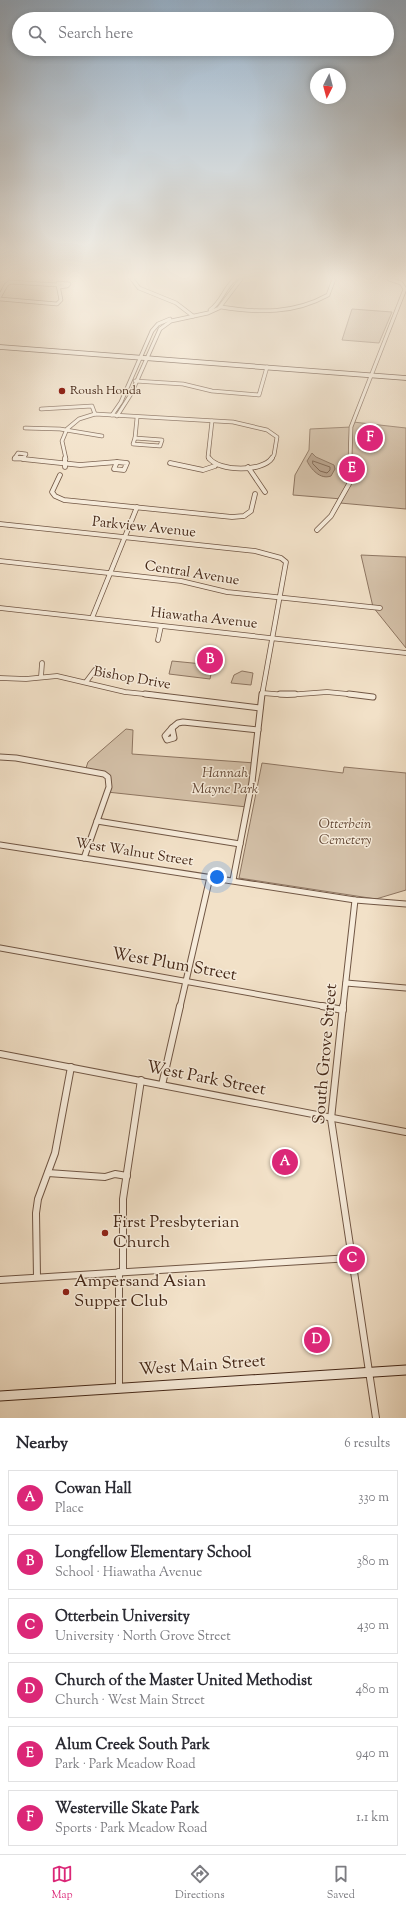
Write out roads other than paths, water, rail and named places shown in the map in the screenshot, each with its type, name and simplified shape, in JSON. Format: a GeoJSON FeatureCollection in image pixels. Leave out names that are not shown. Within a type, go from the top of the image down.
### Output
{"type":"FeatureCollection","features":[{"type":"Feature","properties":{"kind":"main road"},"geometry":{"type":"LineString","coordinates":[[0,347],[406,378]]}},
{"type":"Feature","properties":{"kind":"main road","name":"West Main Street"},"geometry":{"type":"LineString","coordinates":[[0,1396],[406,1370]]}},
{"type":"Feature","properties":{"kind":"street"},"geometry":{"type":"LineString","coordinates":[[112,415],[118,407],[132,380],[146,345]]}},
{"type":"Feature","properties":{"kind":"street"},"geometry":{"type":"LineString","coordinates":[[117,416],[124,407],[152,345]]}},
{"type":"Feature","properties":{"kind":"street"},"geometry":{"type":"LineString","coordinates":[[317,530],[331,516],[342,500],[349,484],[351,427],[383,345]]}},
{"type":"Feature","properties":{"kind":"street"},"geometry":{"type":"LineString","coordinates":[[132,380],[183,384],[212,391],[259,395],[267,367]]}},
{"type":"Feature","properties":{"kind":"street"},"geometry":{"type":"LineString","coordinates":[[41,409],[62,409],[92,406],[95,414]]}},
{"type":"Feature","properties":{"kind":"street"},"geometry":{"type":"LineString","coordinates":[[65,465],[62,445],[66,430],[79,418],[95,414],[137,418],[212,421],[261,427],[274,433],[277,437],[274,454],[270,461],[265,464],[248,467],[226,468],[215,466],[209,462],[208,457],[212,421]]}},
{"type":"Feature","properties":{"kind":"street"},"geometry":{"type":"LineString","coordinates":[[135,438],[162,440],[160,446],[132,444],[135,438],[137,418]]}},
{"type":"Feature","properties":{"kind":"street"},"geometry":{"type":"LineString","coordinates":[[25,428],[66,430],[102,436]]}},
{"type":"Feature","properties":{"kind":"street"},"geometry":{"type":"LineString","coordinates":[[23,459],[65,465],[86,465],[117,462]]}},
{"type":"Feature","properties":{"kind":"street"},"geometry":{"type":"LineString","coordinates":[[170,463],[203,470],[215,466]]}},
{"type":"Feature","properties":{"kind":"street"},"geometry":{"type":"LineString","coordinates":[[248,467],[253,477],[262,485],[265,492]]}},
{"type":"Feature","properties":{"kind":"street"},"geometry":{"type":"LineString","coordinates":[[60,475],[52,492],[55,496],[64,500],[232,517],[244,516],[251,511],[255,494]]}},
{"type":"Feature","properties":{"kind":"street"},"geometry":{"type":"LineString","coordinates":[[92,618],[137,507]]}},
{"type":"Feature","properties":{"kind":"street","name":"Parkview Avenue"},"geometry":{"type":"LineString","coordinates":[[0,524],[255,551],[284,559],[286,564],[279,596]]}},
{"type":"Feature","properties":{"kind":"street","name":"Central Avenue"},"geometry":{"type":"LineString","coordinates":[[0,561],[181,581],[227,592],[279,596],[380,608]]}},
{"type":"Feature","properties":{"kind":"street"},"geometry":{"type":"LineString","coordinates":[[233,880],[252,782],[262,693],[279,596]]}},
{"type":"Feature","properties":{"kind":"street","name":"Hiawatha Avenue"},"geometry":{"type":"LineString","coordinates":[[0,608],[406,653]]}},
{"type":"Feature","properties":{"kind":"street"},"geometry":{"type":"LineString","coordinates":[[158,640],[161,626]]}},
{"type":"Feature","properties":{"kind":"street"},"geometry":{"type":"LineString","coordinates":[[41,677],[42,663]]}},
{"type":"Feature","properties":{"kind":"street"},"geometry":{"type":"LineString","coordinates":[[86,682],[95,670]]}},
{"type":"Feature","properties":{"kind":"street","name":"Bishop Drive"},"geometry":{"type":"LineString","coordinates":[[0,678],[26,679],[63,677],[125,692],[260,708]]}},
{"type":"Feature","properties":{"kind":"street"},"geometry":{"type":"LineString","coordinates":[[262,693],[287,695],[327,692],[373,697]]}},
{"type":"Feature","properties":{"kind":"street"},"geometry":{"type":"LineString","coordinates":[[172,728],[178,723],[183,722],[258,730]]}},
{"type":"Feature","properties":{"kind":"street"},"geometry":{"type":"LineString","coordinates":[[0,757],[16,758],[104,774],[108,777],[110,780],[108,789],[84,858]]}},
{"type":"Feature","properties":{"kind":"street"},"geometry":{"type":"LineString","coordinates":[[97,821],[240,844]]}},
{"type":"Feature","properties":{"kind":"street","name":"West Walnut Street"},"geometry":{"type":"LineString","coordinates":[[0,845],[355,900],[406,904]]}},
{"type":"Feature","properties":{"kind":"street"},"geometry":{"type":"LineString","coordinates":[[162,1084],[210,877]]}},
{"type":"Feature","properties":{"kind":"street","name":"South Grove Street"},"geometry":{"type":"LineString","coordinates":[[355,900],[331,1119],[376,1418]]}},
{"type":"Feature","properties":{"kind":"street","name":"West Plum Street"},"geometry":{"type":"LineString","coordinates":[[0,948],[343,1010]]}},
{"type":"Feature","properties":{"kind":"street"},"geometry":{"type":"LineString","coordinates":[[346,983],[406,988]]}},
{"type":"Feature","properties":{"kind":"street","name":"West Park Street"},"geometry":{"type":"LineString","coordinates":[[0,1054],[162,1084],[331,1119],[406,1132]]}},
{"type":"Feature","properties":{"kind":"street"},"geometry":{"type":"LineString","coordinates":[[37,1277],[36,1214],[38,1199],[55,1153],[71,1067]]}},
{"type":"Feature","properties":{"kind":"street"},"geometry":{"type":"LineString","coordinates":[[119,1388],[124,1199],[141,1080]]}},
{"type":"Feature","properties":{"kind":"street"},"geometry":{"type":"LineString","coordinates":[[48,1172],[105,1177],[115,1174],[127,1176]]}},
{"type":"Feature","properties":{"kind":"street"},"geometry":{"type":"LineString","coordinates":[[0,1280],[351,1258]]}},
{"type":"Feature","properties":{"kind":"water"},"geometry":{"type":"Polygon","coordinates":[[[312,453],[316,457],[334,465],[335,469],[331,476],[327,477],[320,475],[311,467],[307,461],[312,453]]]}},
{"type":"Feature","properties":{"kind":"place","name":"Roush Honda"},"geometry":{"type":"Point","coordinates":[62,391]}},
{"type":"Feature","properties":{"kind":"place","name":"Westerville Skate Park"},"geometry":{"type":"Point","coordinates":[370,438]}},
{"type":"Feature","properties":{"kind":"place","name":"Alum Creek South Park"},"geometry":{"type":"Point","coordinates":[352,469]}},
{"type":"Feature","properties":{"kind":"place","name":"Longfellow Elementary School"},"geometry":{"type":"Point","coordinates":[210,660]}},
{"type":"Feature","properties":{"kind":"place","name":"Cowan Hall"},"geometry":{"type":"Point","coordinates":[285,1162]}},
{"type":"Feature","properties":{"kind":"place","name":"First Presbyterian Church"},"geometry":{"type":"Point","coordinates":[105,1233]}},
{"type":"Feature","properties":{"kind":"place","name":"Otterbein University"},"geometry":{"type":"Point","coordinates":[352,1259]}},
{"type":"Feature","properties":{"kind":"place","name":"Ampersand Asian Supper Club"},"geometry":{"type":"Point","coordinates":[66,1292]}},
{"type":"Feature","properties":{"kind":"place","name":"Church of the Master United Methodist"},"geometry":{"type":"Point","coordinates":[317,1340]}},
{"type":"Feature","properties":{"kind":"park label","name":"Hannah Mayne Park"},"geometry":{"type":"Point","coordinates":[225,782]}},
{"type":"Feature","properties":{"kind":"park label","name":"Otterbein Cemetery"},"geometry":{"type":"Point","coordinates":[345,834]}}]}
